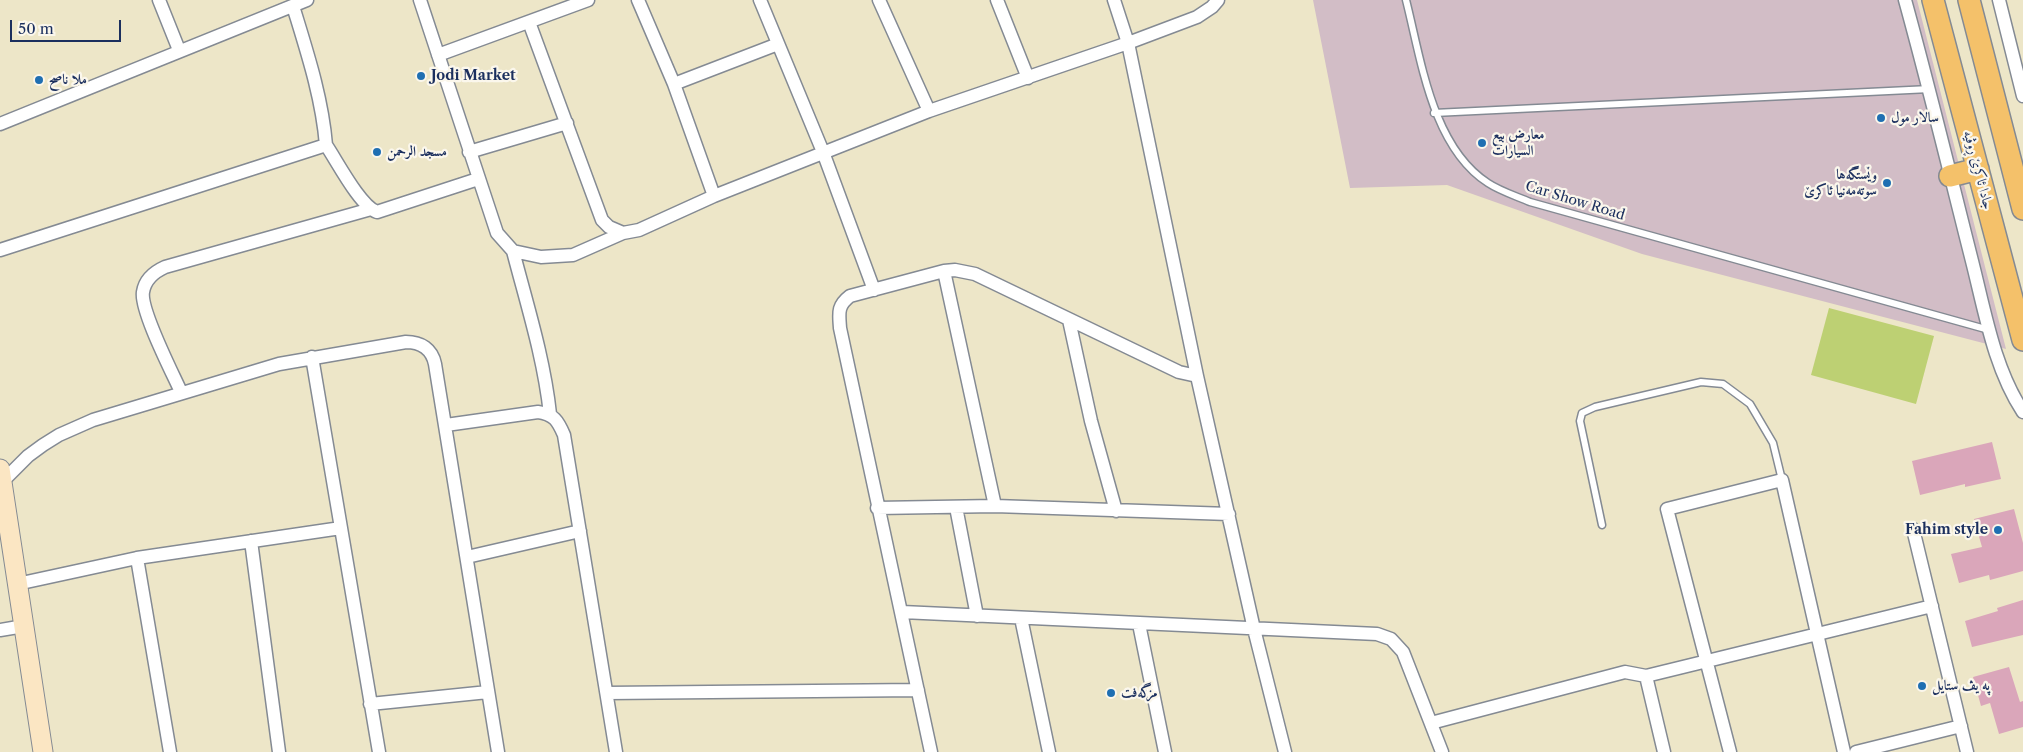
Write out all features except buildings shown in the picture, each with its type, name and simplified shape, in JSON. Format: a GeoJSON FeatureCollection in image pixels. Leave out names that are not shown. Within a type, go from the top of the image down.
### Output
{"type":"FeatureCollection","features":[{"type":"Feature","properties":{"kind":"highway","name":"جادا ئاکرێ ڕوڤیە"},"geometry":{"type":"LineString","coordinates":[[1933,0],[2023,340]]}},
{"type":"Feature","properties":{"kind":"highway"},"geometry":{"type":"LineString","coordinates":[[1969,0],[2023,209]]}},
{"type":"Feature","properties":{"kind":"highway"},"geometry":{"type":"LineString","coordinates":[[1950,176],[1978,169]]}},
{"type":"Feature","properties":{"kind":"main road"},"geometry":{"type":"LineString","coordinates":[[1,476],[24,626],[39,751]]}},
{"type":"Feature","properties":{"kind":"street"},"geometry":{"type":"LineString","coordinates":[[159,0],[179,50]]}},
{"type":"Feature","properties":{"kind":"street"},"geometry":{"type":"LineString","coordinates":[[0,124],[286,5],[307,0]]}},
{"type":"Feature","properties":{"kind":"street"},"geometry":{"type":"LineString","coordinates":[[420,0],[497,233],[513,251],[548,389],[550,414]]}},
{"type":"Feature","properties":{"kind":"street"},"geometry":{"type":"LineString","coordinates":[[438,55],[586,0]]}},
{"type":"Feature","properties":{"kind":"street"},"geometry":{"type":"LineString","coordinates":[[638,0],[674,84],[714,196]]}},
{"type":"Feature","properties":{"kind":"street"},"geometry":{"type":"LineString","coordinates":[[760,0],[823,152],[874,290]]}},
{"type":"Feature","properties":{"kind":"street"},"geometry":{"type":"LineString","coordinates":[[880,0],[929,111]]}},
{"type":"Feature","properties":{"kind":"street"},"geometry":{"type":"LineString","coordinates":[[997,0],[1028,78]]}},
{"type":"Feature","properties":{"kind":"street"},"geometry":{"type":"LineString","coordinates":[[1114,0],[1128,44],[1197,376],[1254,629],[1285,752]]}},
{"type":"Feature","properties":{"kind":"street"},"geometry":{"type":"LineString","coordinates":[[513,251],[541,257],[573,255],[623,233],[640,230],[714,196],[929,111],[1128,44],[1197,17],[1212,7],[1218,0]]}},
{"type":"Feature","properties":{"kind":"street"},"geometry":{"type":"LineString","coordinates":[[1905,0],[1930,89],[1950,176],[1990,330],[2010,387],[2023,412]]}},
{"type":"Feature","properties":{"kind":"street"},"geometry":{"type":"LineString","coordinates":[[1999,0],[2018,55],[2023,96]]}},
{"type":"Feature","properties":{"kind":"street"},"geometry":{"type":"LineString","coordinates":[[286,5],[318,91],[324,116],[326,145],[371,210]]}},
{"type":"Feature","properties":{"kind":"street"},"geometry":{"type":"LineString","coordinates":[[529,22],[602,220],[609,227],[623,233]]}},
{"type":"Feature","properties":{"kind":"street"},"geometry":{"type":"LineString","coordinates":[[674,84],[778,44]]}},
{"type":"Feature","properties":{"kind":"street"},"geometry":{"type":"LineString","coordinates":[[469,152],[566,123]]}},
{"type":"Feature","properties":{"kind":"street"},"geometry":{"type":"LineString","coordinates":[[0,250],[326,145]]}},
{"type":"Feature","properties":{"kind":"street"},"geometry":{"type":"LineString","coordinates":[[180,392],[144,306],[143,292],[152,274],[165,267],[371,210],[378,212],[386,210],[478,179]]}},
{"type":"Feature","properties":{"kind":"street"},"geometry":{"type":"LineString","coordinates":[[932,752],[902,612],[877,508],[838,311],[841,302],[850,296],[944,271],[955,270],[975,274],[1179,372],[1197,376]]}},
{"type":"Feature","properties":{"kind":"street"},"geometry":{"type":"LineString","coordinates":[[944,271],[994,506]]}},
{"type":"Feature","properties":{"kind":"street"},"geometry":{"type":"LineString","coordinates":[[1069,320],[1091,421],[1116,511]]}},
{"type":"Feature","properties":{"kind":"street"},"geometry":{"type":"LineString","coordinates":[[1,476],[59,435],[93,420],[180,392],[247,372],[312,357],[406,342],[423,345],[434,358],[498,752]]}},
{"type":"Feature","properties":{"kind":"street"},"geometry":{"type":"LineString","coordinates":[[312,357],[378,752]]}},
{"type":"Feature","properties":{"kind":"street"},"geometry":{"type":"LineString","coordinates":[[446,425],[538,412],[550,414],[558,421],[564,435],[616,752]]}},
{"type":"Feature","properties":{"kind":"street"},"geometry":{"type":"LineString","coordinates":[[1730,752],[1668,508],[1782,480],[1844,752]]}},
{"type":"Feature","properties":{"kind":"street"},"geometry":{"type":"LineString","coordinates":[[877,508],[994,506],[1229,514]]}},
{"type":"Feature","properties":{"kind":"street"},"geometry":{"type":"LineString","coordinates":[[956,507],[977,616]]}},
{"type":"Feature","properties":{"kind":"street"},"geometry":{"type":"LineString","coordinates":[[17,584],[137,558],[341,528]]}},
{"type":"Feature","properties":{"kind":"street"},"geometry":{"type":"LineString","coordinates":[[1913,529],[1967,752]]}},
{"type":"Feature","properties":{"kind":"street"},"geometry":{"type":"LineString","coordinates":[[467,557],[580,531]]}},
{"type":"Feature","properties":{"kind":"street"},"geometry":{"type":"LineString","coordinates":[[251,541],[279,752]]}},
{"type":"Feature","properties":{"kind":"street"},"geometry":{"type":"LineString","coordinates":[[137,558],[170,752]]}},
{"type":"Feature","properties":{"kind":"street"},"geometry":{"type":"LineString","coordinates":[[1432,723],[1625,672],[1646,676],[1932,606]]}},
{"type":"Feature","properties":{"kind":"street"},"geometry":{"type":"LineString","coordinates":[[902,612],[1377,634],[1391,639],[1403,652],[1442,752]]}},
{"type":"Feature","properties":{"kind":"street"},"geometry":{"type":"LineString","coordinates":[[1022,618],[1049,752]]}},
{"type":"Feature","properties":{"kind":"street"},"geometry":{"type":"LineString","coordinates":[[1139,624],[1165,752]]}},
{"type":"Feature","properties":{"kind":"street"},"geometry":{"type":"LineString","coordinates":[[0,630],[24,626]]}},
{"type":"Feature","properties":{"kind":"street"},"geometry":{"type":"LineString","coordinates":[[1646,676],[1664,752]]}},
{"type":"Feature","properties":{"kind":"street"},"geometry":{"type":"LineString","coordinates":[[607,693],[918,690]]}},
{"type":"Feature","properties":{"kind":"street"},"geometry":{"type":"LineString","coordinates":[[370,704],[488,692]]}},
{"type":"Feature","properties":{"kind":"street"},"geometry":{"type":"LineString","coordinates":[[1856,752],[1961,726]]}},
{"type":"Feature","properties":{"kind":"lane","name":"Car Show Road"},"geometry":{"type":"LineString","coordinates":[[1406,0],[1434,113],[1468,165],[1488,183],[1530,202],[1990,330]]}},
{"type":"Feature","properties":{"kind":"lane"},"geometry":{"type":"LineString","coordinates":[[1434,113],[1930,89]]}},
{"type":"Feature","properties":{"kind":"lane"},"geometry":{"type":"LineString","coordinates":[[1602,524],[1580,422],[1582,413],[1605,405],[1701,382],[1724,384],[1750,404],[1773,443],[1782,480]]}},
{"type":"Feature","properties":{"kind":"shaded area"},"geometry":{"type":"Polygon","coordinates":[[[1313,0],[1917,0],[2006,349],[1642,254],[1447,185],[1350,188],[1313,0]]]}},
{"type":"Feature","properties":{"kind":"green space"},"geometry":{"type":"Polygon","coordinates":[[[1829,308],[1934,336],[1916,404],[1811,375],[1829,308]]]}},
{"type":"Feature","properties":{"kind":"place","name":"Jodi Market"},"geometry":{"type":"Point","coordinates":[421,76]}},
{"type":"Feature","properties":{"kind":"place","name":"ملا ناصح"},"geometry":{"type":"Point","coordinates":[39,80]}},
{"type":"Feature","properties":{"kind":"place","name":"سالار مول"},"geometry":{"type":"Point","coordinates":[1881,118]}},
{"type":"Feature","properties":{"kind":"place","name":"معارض بيع السيارات"},"geometry":{"type":"Point","coordinates":[1482,143]}},
{"type":"Feature","properties":{"kind":"place","name":"مسجد الرحمن"},"geometry":{"type":"Point","coordinates":[377,152]}},
{"type":"Feature","properties":{"kind":"place","name":"وێستگەها سوتەمەنیا ئاکرێ"},"geometry":{"type":"Point","coordinates":[1887,183]}},
{"type":"Feature","properties":{"kind":"place","name":"Fahim style"},"geometry":{"type":"Point","coordinates":[1998,530]}},
{"type":"Feature","properties":{"kind":"place","name":"په يڤ ستايل"},"geometry":{"type":"Point","coordinates":[1922,686]}},
{"type":"Feature","properties":{"kind":"place","name":"مزگەفت"},"geometry":{"type":"Point","coordinates":[1111,693]}}]}
